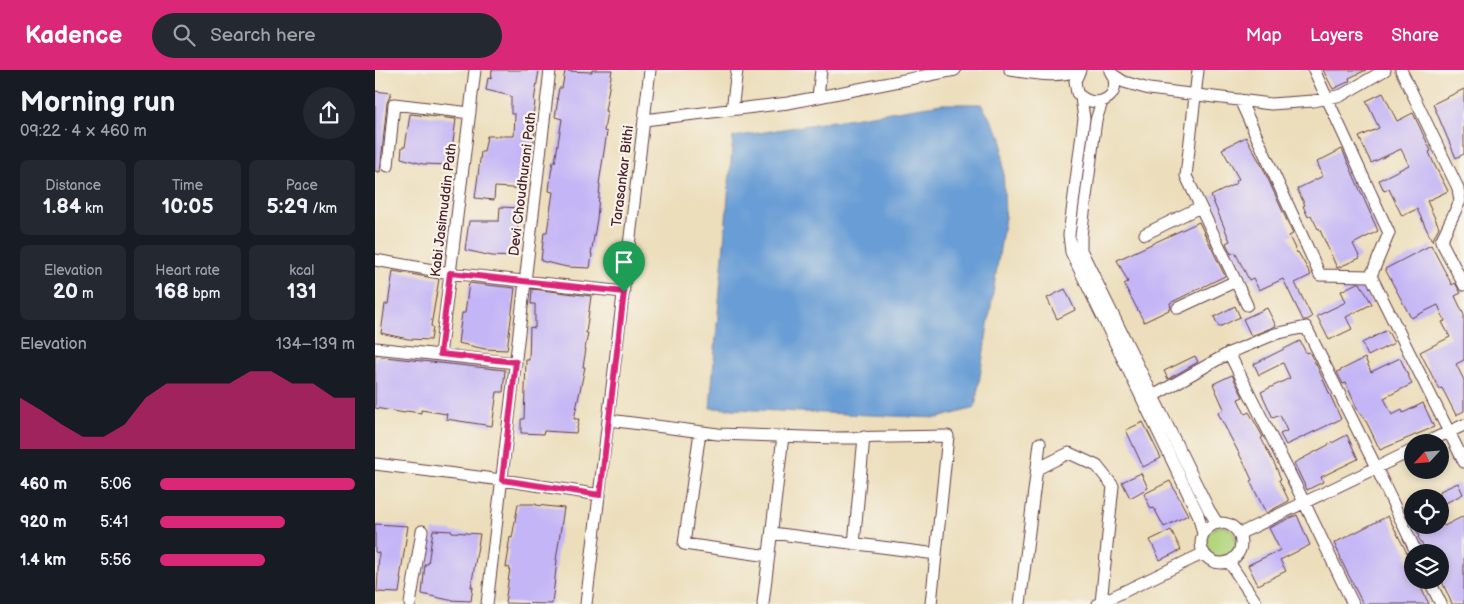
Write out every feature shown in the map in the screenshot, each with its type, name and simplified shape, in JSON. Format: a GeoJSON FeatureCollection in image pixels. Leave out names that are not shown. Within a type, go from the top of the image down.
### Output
{"type":"FeatureCollection","features":[{"type":"Feature","properties":{"kind":"street","name":"Kabi Jasimuddin Path"},"geometry":{"type":"LineString","coordinates":[[440,354],[475,70]]}},
{"type":"Feature","properties":{"kind":"street","name":"Devi Choudhurani Path"},"geometry":{"type":"LineString","coordinates":[[487,604],[551,70]]}},
{"type":"Feature","properties":{"kind":"street","name":"Tarasankar Bithi"},"geometry":{"type":"LineString","coordinates":[[586,604],[650,70]]}},
{"type":"Feature","properties":{"kind":"street"},"geometry":{"type":"LineString","coordinates":[[732,110],[737,70]]}},
{"type":"Feature","properties":{"kind":"street"},"geometry":{"type":"LineString","coordinates":[[818,97],[821,70]]}},
{"type":"Feature","properties":{"kind":"street"},"geometry":{"type":"LineString","coordinates":[[644,120],[788,103],[818,97],[897,75],[955,70]]}},
{"type":"Feature","properties":{"kind":"street"},"geometry":{"type":"LineString","coordinates":[[1010,70],[1042,74],[1066,74],[1079,70]]}},
{"type":"Feature","properties":{"kind":"street"},"geometry":{"type":"LineString","coordinates":[[1079,70],[1075,80],[1084,118],[1069,235],[1071,252],[1147,399],[1217,523]]}},
{"type":"Feature","properties":{"kind":"street"},"geometry":{"type":"LineString","coordinates":[[1198,70],[1186,176],[1247,304]]}},
{"type":"Feature","properties":{"kind":"street"},"geometry":{"type":"LineString","coordinates":[[1313,70],[1389,233],[1371,276],[1464,462]]}},
{"type":"Feature","properties":{"kind":"street"},"geometry":{"type":"LineString","coordinates":[[1111,72],[1129,84],[1149,89],[1271,104],[1313,101],[1342,95],[1385,70]]}},
{"type":"Feature","properties":{"kind":"street"},"geometry":{"type":"LineString","coordinates":[[1401,70],[1458,188],[1460,201],[1441,241],[1464,285]]}},
{"type":"Feature","properties":{"kind":"street"},"geometry":{"type":"LineString","coordinates":[[1111,72],[1114,81],[1111,94]]}},
{"type":"Feature","properties":{"kind":"street"},"geometry":{"type":"LineString","coordinates":[[1042,74],[1068,85],[1087,102],[1102,102]]}},
{"type":"Feature","properties":{"kind":"street"},"geometry":{"type":"LineString","coordinates":[[1149,89],[1122,90],[1111,94],[1102,102],[1095,120],[1081,250],[1198,514],[1203,534]]}},
{"type":"Feature","properties":{"kind":"street"},"geometry":{"type":"LineString","coordinates":[[1240,100],[1320,275],[1371,276]]}},
{"type":"Feature","properties":{"kind":"street"},"geometry":{"type":"LineString","coordinates":[[388,166],[394,104],[470,114]]}},
{"type":"Feature","properties":{"kind":"street"},"geometry":{"type":"LineString","coordinates":[[1145,234],[1201,207]]}},
{"type":"Feature","properties":{"kind":"street"},"geometry":{"type":"LineString","coordinates":[[375,267],[375,260],[450,273],[624,292]]}},
{"type":"Feature","properties":{"kind":"street"},"geometry":{"type":"LineString","coordinates":[[1178,308],[1236,281]]}},
{"type":"Feature","properties":{"kind":"street"},"geometry":{"type":"LineString","coordinates":[[1147,399],[1229,353],[1275,334],[1306,327],[1412,544]]}},
{"type":"Feature","properties":{"kind":"street"},"geometry":{"type":"LineString","coordinates":[[375,348],[516,362]]}},
{"type":"Feature","properties":{"kind":"street"},"geometry":{"type":"LineString","coordinates":[[1229,353],[1305,502],[1353,604]]}},
{"type":"Feature","properties":{"kind":"street"},"geometry":{"type":"LineString","coordinates":[[609,420],[718,434],[864,437],[948,436],[931,604]]}},
{"type":"Feature","properties":{"kind":"street"},"geometry":{"type":"LineString","coordinates":[[1445,434],[1464,425]]}},
{"type":"Feature","properties":{"kind":"street"},"geometry":{"type":"LineString","coordinates":[[700,432],[684,544],[769,556]]}},
{"type":"Feature","properties":{"kind":"street"},"geometry":{"type":"LineString","coordinates":[[763,604],[783,436]]}},
{"type":"Feature","properties":{"kind":"street"},"geometry":{"type":"LineString","coordinates":[[854,544],[864,437]]}},
{"type":"Feature","properties":{"kind":"street"},"geometry":{"type":"LineString","coordinates":[[1020,604],[1040,443]]}},
{"type":"Feature","properties":{"kind":"street"},"geometry":{"type":"LineString","coordinates":[[1037,469],[1069,453],[1097,466],[1113,486],[1100,603]]}},
{"type":"Feature","properties":{"kind":"street"},"geometry":{"type":"LineString","coordinates":[[1239,534],[1404,454]]}},
{"type":"Feature","properties":{"kind":"street"},"geometry":{"type":"LineString","coordinates":[[375,464],[600,495]]}},
{"type":"Feature","properties":{"kind":"street"},"geometry":{"type":"LineString","coordinates":[[1217,523],[1231,526],[1239,534],[1241,548],[1235,558],[1229,562],[1214,562],[1204,553],[1201,540],[1203,534],[1217,523]]}},
{"type":"Feature","properties":{"kind":"street"},"geometry":{"type":"LineString","coordinates":[[410,604],[422,531]]}},
{"type":"Feature","properties":{"kind":"street"},"geometry":{"type":"LineString","coordinates":[[772,533],[936,554]]}},
{"type":"Feature","properties":{"kind":"street"},"geometry":{"type":"LineString","coordinates":[[1100,603],[1204,553]]}},
{"type":"Feature","properties":{"kind":"street"},"geometry":{"type":"LineString","coordinates":[[1229,562],[1257,604]]}},
{"type":"Feature","properties":{"kind":"street"},"geometry":{"type":"LineString","coordinates":[[1434,589],[1441,604]]}},
{"type":"Feature","properties":{"kind":"green space"},"geometry":{"type":"Polygon","coordinates":[[[1222,526],[1234,533],[1236,540],[1231,554],[1216,557],[1209,548],[1207,538],[1211,531],[1222,526]]]}},
{"type":"Feature","properties":{"kind":"water"},"geometry":{"type":"Polygon","coordinates":[[[941,104],[981,104],[1002,138],[1005,217],[975,408],[938,418],[710,408],[733,137],[941,104]]]}},
{"type":"Feature","properties":{"kind":"building"},"geometry":{"type":"Polygon","coordinates":[[[492,70],[539,70],[532,122],[536,123],[527,189],[495,187],[494,200],[475,198],[481,152],[484,152],[487,136],[514,136],[515,114],[511,114],[511,96],[486,90],[488,78],[491,79],[492,70]]]}},
{"type":"Feature","properties":{"kind":"building"},"geometry":{"type":"Polygon","coordinates":[[[592,70],[612,70],[605,111],[607,111],[604,131],[607,132],[599,184],[597,219],[590,268],[567,267],[541,261],[544,232],[547,232],[553,192],[549,191],[551,173],[553,162],[555,162],[562,119],[555,117],[557,99],[559,88],[562,88],[565,71],[592,72],[592,70]]]}},
{"type":"Feature","properties":{"kind":"building"},"geometry":{"type":"Polygon","coordinates":[[[1323,70],[1366,70],[1349,78],[1350,81],[1333,89],[1323,70]]]}},
{"type":"Feature","properties":{"kind":"building"},"geometry":{"type":"Polygon","coordinates":[[[1464,89],[1464,154],[1456,158],[1433,104],[1464,89]]]}},
{"type":"Feature","properties":{"kind":"building"},"geometry":{"type":"Polygon","coordinates":[[[375,91],[391,93],[387,103],[380,172],[375,171],[375,91]]]}},
{"type":"Feature","properties":{"kind":"building"},"geometry":{"type":"Polygon","coordinates":[[[1383,93],[1397,121],[1413,113],[1431,151],[1429,152],[1435,166],[1448,191],[1427,201],[1439,227],[1432,241],[1417,209],[1402,216],[1389,189],[1384,191],[1379,180],[1409,165],[1401,149],[1371,163],[1359,137],[1379,128],[1366,101],[1383,93]]]}},
{"type":"Feature","properties":{"kind":"building"},"geometry":{"type":"Polygon","coordinates":[[[410,114],[456,119],[450,165],[423,164],[401,158],[402,147],[405,147],[410,114]]]}},
{"type":"Feature","properties":{"kind":"building"},"geometry":{"type":"Polygon","coordinates":[[[1246,137],[1263,168],[1293,234],[1289,236],[1297,253],[1311,275],[1295,283],[1312,317],[1307,320],[1303,320],[1283,279],[1259,290],[1253,278],[1249,280],[1235,252],[1231,254],[1226,243],[1230,241],[1211,196],[1237,183],[1236,181],[1239,179],[1222,149],[1246,137]]]}},
{"type":"Feature","properties":{"kind":"building"},"geometry":{"type":"Polygon","coordinates":[[[1342,149],[1378,231],[1353,244],[1360,258],[1337,268],[1319,228],[1311,215],[1308,217],[1303,206],[1305,205],[1297,189],[1323,176],[1317,162],[1342,149]]]}},
{"type":"Feature","properties":{"kind":"building"},"geometry":{"type":"Polygon","coordinates":[[[500,207],[521,208],[514,257],[492,256],[465,250],[469,221],[499,221],[500,207]]]}},
{"type":"Feature","properties":{"kind":"building"},"geometry":{"type":"Polygon","coordinates":[[[1199,222],[1225,276],[1170,303],[1171,309],[1144,322],[1124,284],[1128,282],[1117,260],[1199,222]]]}},
{"type":"Feature","properties":{"kind":"building"},"geometry":{"type":"Polygon","coordinates":[[[1431,245],[1452,285],[1455,283],[1461,293],[1455,296],[1464,315],[1464,360],[1456,364],[1464,380],[1464,411],[1456,415],[1442,388],[1439,389],[1420,352],[1450,337],[1442,322],[1445,321],[1438,305],[1411,318],[1385,269],[1431,245]]]}},
{"type":"Feature","properties":{"kind":"building"},"geometry":{"type":"Polygon","coordinates":[[[393,271],[439,279],[431,326],[433,327],[431,340],[408,339],[381,333],[385,304],[388,304],[393,271]]]}},
{"type":"Feature","properties":{"kind":"building"},"geometry":{"type":"Polygon","coordinates":[[[469,283],[515,288],[507,350],[485,349],[458,343],[469,283]]]}},
{"type":"Feature","properties":{"kind":"building"},"geometry":{"type":"Polygon","coordinates":[[[1360,283],[1372,304],[1346,317],[1352,329],[1329,340],[1317,316],[1346,302],[1341,291],[1360,283]]]}},
{"type":"Feature","properties":{"kind":"building"},"geometry":{"type":"Polygon","coordinates":[[[532,289],[591,296],[583,367],[585,367],[574,419],[579,419],[576,433],[544,431],[543,434],[521,433],[521,419],[524,419],[526,360],[529,360],[530,327],[535,328],[535,304],[531,304],[532,289]]]}},
{"type":"Feature","properties":{"kind":"building"},"geometry":{"type":"Polygon","coordinates":[[[1065,289],[1075,310],[1057,319],[1047,298],[1065,289]]]}},
{"type":"Feature","properties":{"kind":"building"},"geometry":{"type":"Polygon","coordinates":[[[1235,306],[1240,317],[1219,327],[1214,317],[1235,306]]]}},
{"type":"Feature","properties":{"kind":"building"},"geometry":{"type":"Polygon","coordinates":[[[1267,308],[1276,326],[1251,336],[1243,319],[1267,308]]]}},
{"type":"Feature","properties":{"kind":"building"},"geometry":{"type":"Polygon","coordinates":[[[1387,330],[1394,343],[1368,356],[1362,343],[1387,330]]]}},
{"type":"Feature","properties":{"kind":"building"},"geometry":{"type":"Polygon","coordinates":[[[1300,341],[1306,353],[1309,352],[1317,366],[1341,419],[1286,445],[1280,434],[1287,431],[1280,415],[1273,418],[1261,392],[1290,378],[1283,363],[1259,375],[1254,364],[1300,341]]]}},
{"type":"Feature","properties":{"kind":"building"},"geometry":{"type":"Polygon","coordinates":[[[375,356],[505,370],[503,392],[497,392],[492,426],[446,419],[447,414],[421,410],[421,413],[406,411],[405,413],[375,408],[375,356]]]}},
{"type":"Feature","properties":{"kind":"building"},"geometry":{"type":"Polygon","coordinates":[[[1195,356],[1198,362],[1168,379],[1164,371],[1195,356]]]}},
{"type":"Feature","properties":{"kind":"building"},"geometry":{"type":"Polygon","coordinates":[[[1365,358],[1371,372],[1400,358],[1412,384],[1384,398],[1392,415],[1402,410],[1403,413],[1423,403],[1434,427],[1418,434],[1404,434],[1404,440],[1380,450],[1367,423],[1358,411],[1346,383],[1343,384],[1337,372],[1365,358]]]}},
{"type":"Feature","properties":{"kind":"building"},"geometry":{"type":"Polygon","coordinates":[[[1232,375],[1243,397],[1238,399],[1245,414],[1249,412],[1263,437],[1261,438],[1275,465],[1281,479],[1279,480],[1289,501],[1266,513],[1250,481],[1252,480],[1246,467],[1218,413],[1224,409],[1213,384],[1232,375]]]}},
{"type":"Feature","properties":{"kind":"building"},"geometry":{"type":"Polygon","coordinates":[[[1143,422],[1161,458],[1143,467],[1126,430],[1143,422]]]}},
{"type":"Feature","properties":{"kind":"building"},"geometry":{"type":"Polygon","coordinates":[[[1347,435],[1358,459],[1321,477],[1323,482],[1307,490],[1294,463],[1347,435]]]}},
{"type":"Feature","properties":{"kind":"building"},"geometry":{"type":"Polygon","coordinates":[[[1141,473],[1148,488],[1130,498],[1122,482],[1141,473]]]}},
{"type":"Feature","properties":{"kind":"building"},"geometry":{"type":"Polygon","coordinates":[[[1170,481],[1188,515],[1164,527],[1154,508],[1151,509],[1144,494],[1170,481]]]}},
{"type":"Feature","properties":{"kind":"building"},"geometry":{"type":"Polygon","coordinates":[[[1458,483],[1463,494],[1449,501],[1449,489],[1444,489],[1458,483]]]}},
{"type":"Feature","properties":{"kind":"building"},"geometry":{"type":"Polygon","coordinates":[[[518,504],[536,504],[564,508],[552,604],[505,603],[510,568],[506,567],[508,549],[510,537],[512,538],[518,504]]]}},
{"type":"Feature","properties":{"kind":"building"},"geometry":{"type":"Polygon","coordinates":[[[1297,515],[1310,545],[1280,560],[1286,571],[1258,585],[1248,565],[1280,550],[1269,528],[1297,515]]]}},
{"type":"Feature","properties":{"kind":"building"},"geometry":{"type":"Polygon","coordinates":[[[1388,516],[1404,547],[1404,589],[1422,589],[1429,604],[1363,604],[1334,543],[1388,516]]]}},
{"type":"Feature","properties":{"kind":"building"},"geometry":{"type":"Polygon","coordinates":[[[1464,516],[1464,604],[1452,604],[1445,589],[1449,589],[1449,544],[1422,544],[1418,537],[1418,534],[1449,534],[1449,524],[1464,516]]]}},
{"type":"Feature","properties":{"kind":"building"},"geometry":{"type":"Polygon","coordinates":[[[375,524],[408,526],[399,593],[377,592],[379,553],[375,552],[375,524]]]}},
{"type":"Feature","properties":{"kind":"building"},"geometry":{"type":"Polygon","coordinates":[[[433,530],[480,534],[471,587],[473,587],[471,601],[449,600],[422,594],[425,564],[428,564],[433,530]]]}},
{"type":"Feature","properties":{"kind":"building"},"geometry":{"type":"Polygon","coordinates":[[[1171,530],[1181,550],[1160,560],[1150,540],[1171,530]]]}},
{"type":"Feature","properties":{"kind":"route"},"geometry":{"type":"LineString","coordinates":[[450,273],[624,292],[600,495],[502,480],[516,362],[440,354],[450,273]]}}]}
